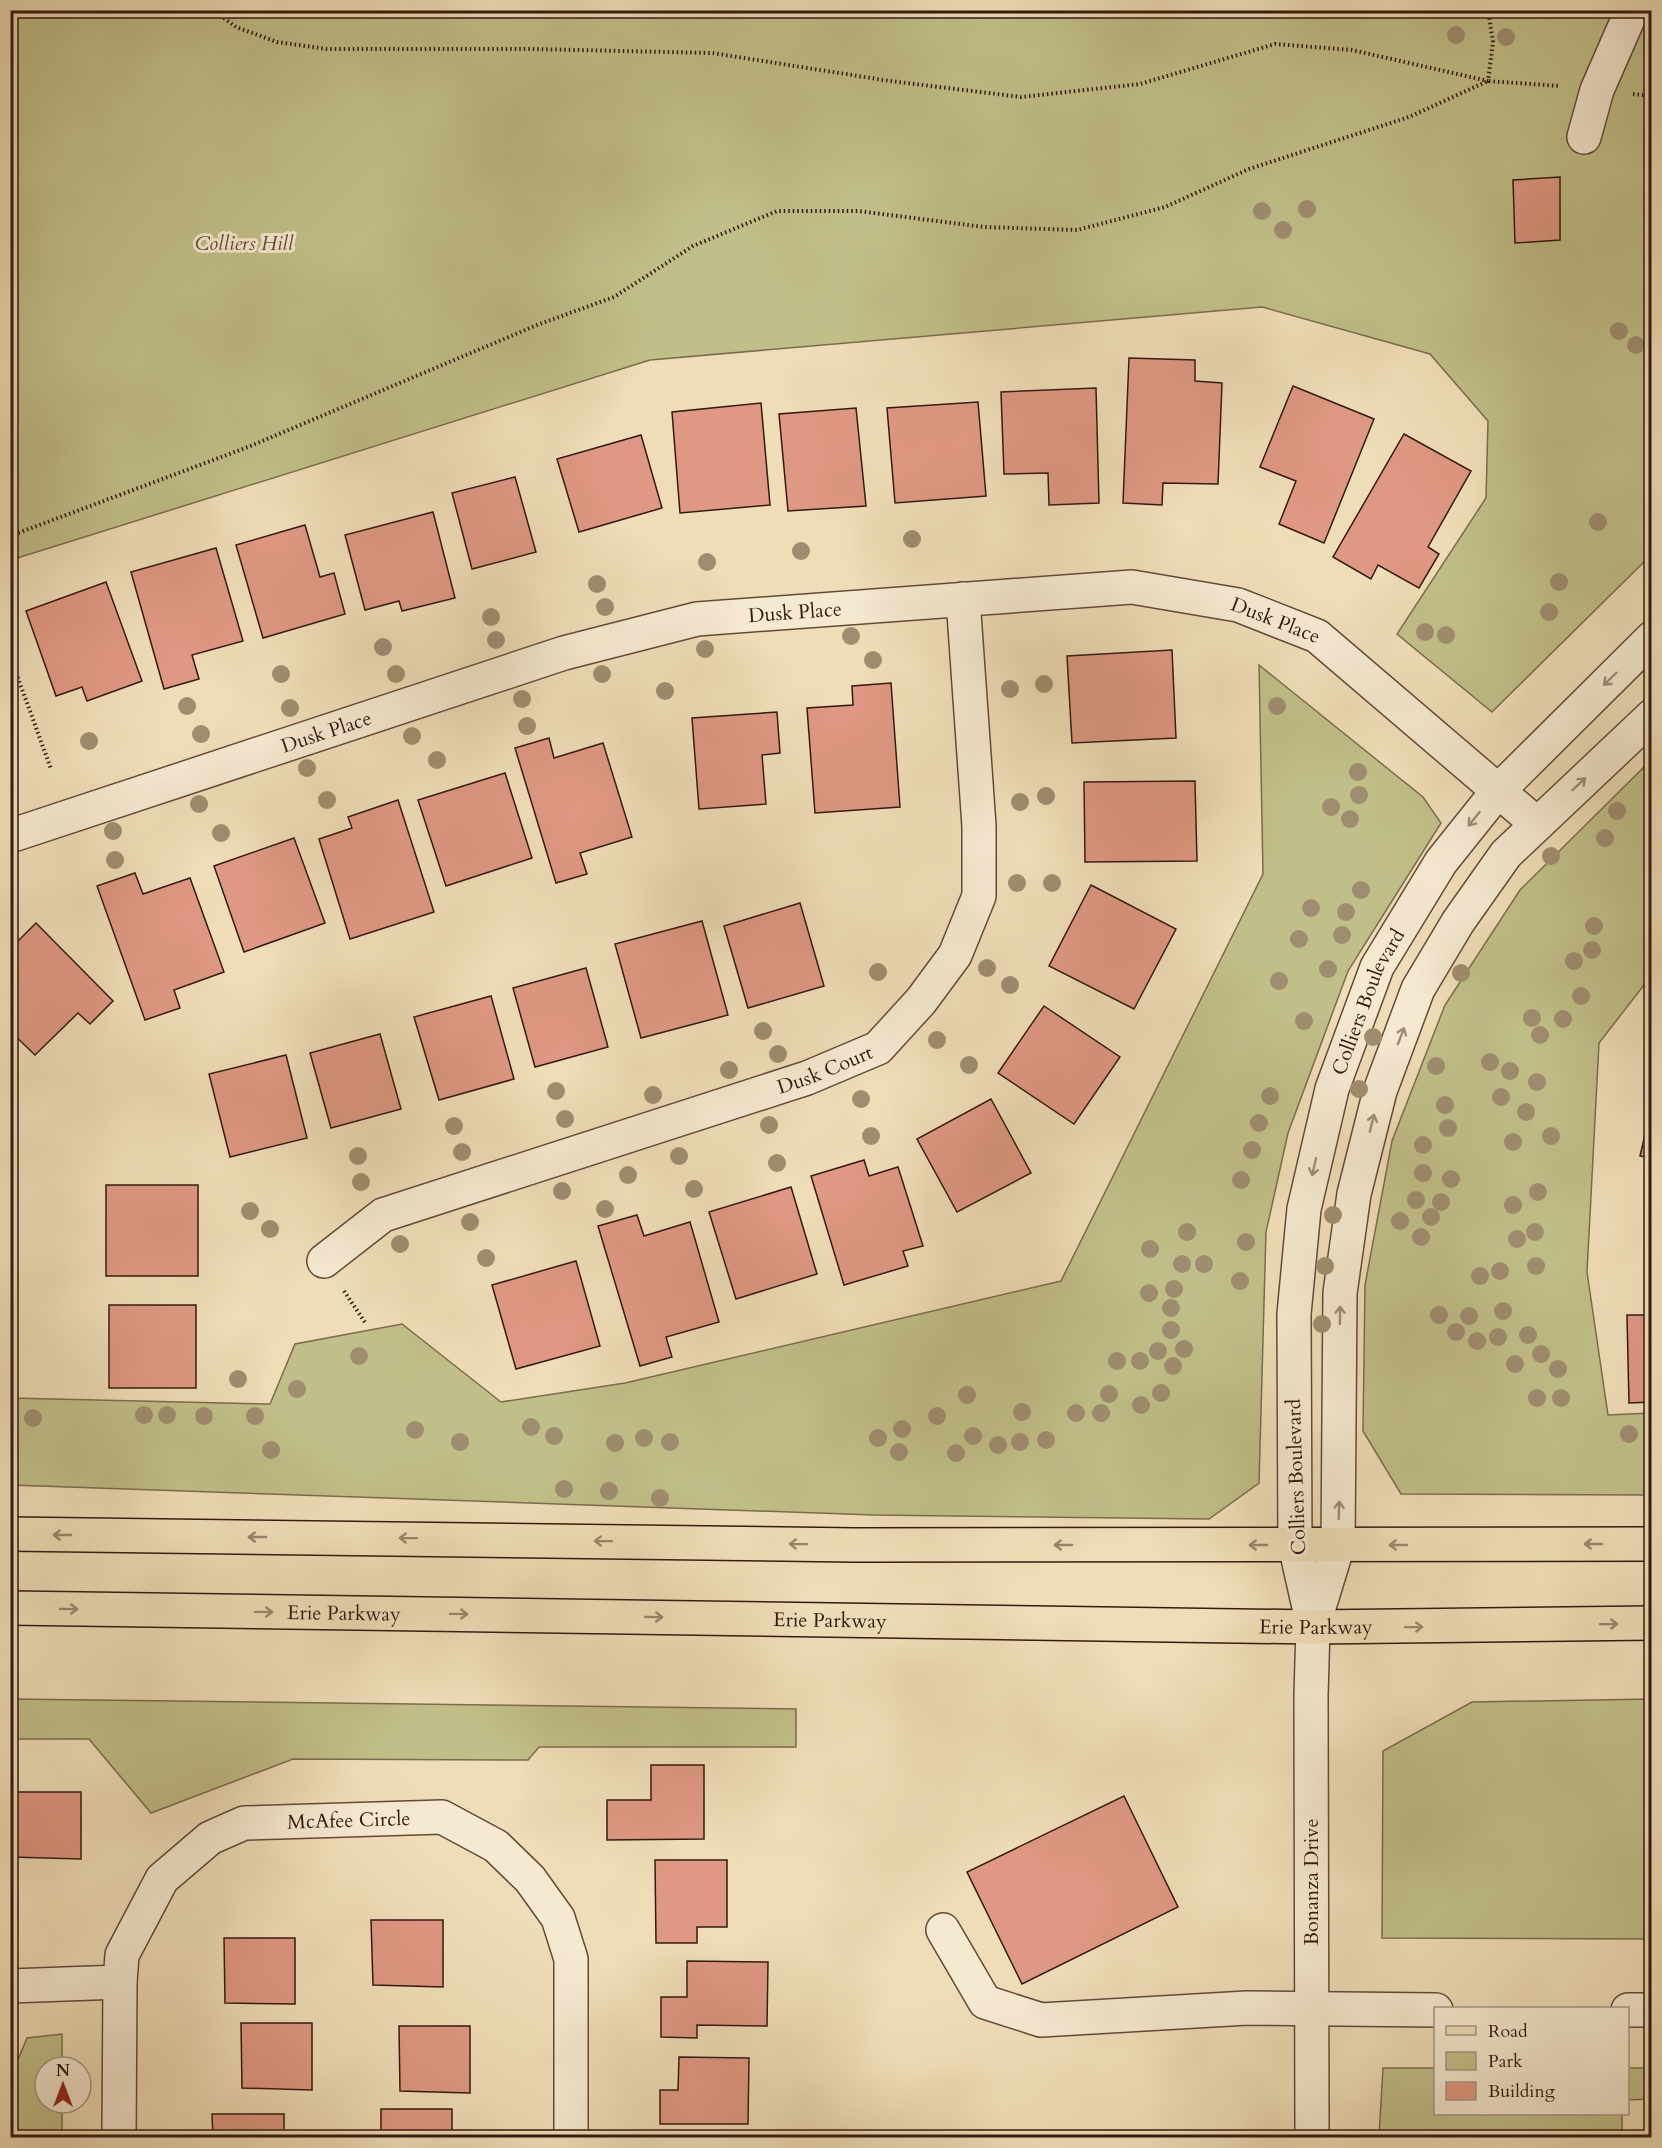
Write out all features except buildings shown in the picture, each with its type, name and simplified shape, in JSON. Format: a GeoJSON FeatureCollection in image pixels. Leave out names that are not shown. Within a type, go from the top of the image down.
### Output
{"type":"FeatureCollection","features":[{"type":"Feature","properties":{"kind":"main road"},"geometry":{"type":"LineString","coordinates":[[10,1534],[856,1545],[1652,1544]]}},
{"type":"Feature","properties":{"kind":"main road","name":"Erie Parkway"},"geometry":{"type":"LineString","coordinates":[[10,1608],[1313,1628],[1652,1623]]}},
{"type":"Feature","properties":{"kind":"street"},"geometry":{"type":"LineString","coordinates":[[1584,136],[1598,90],[1632,10]]}},
{"type":"Feature","properties":{"kind":"street","name":"Dusk Place"},"geometry":{"type":"LineString","coordinates":[[10,836],[564,653],[697,619],[1132,587],[1238,605],[1317,636],[1537,824]]}},
{"type":"Feature","properties":{"kind":"street","name":"Dusk Court"},"geometry":{"type":"LineString","coordinates":[[324,1261],[383,1215],[796,1082],[878,1048],[927,993],[956,955],[979,896],[979,826],[963,599]]}},
{"type":"Feature","properties":{"kind":"street","name":"Colliers Boulevard"},"geometry":{"type":"LineString","coordinates":[[1313,1628],[1295,1545],[1294,1314],[1304,1209],[1332,1089],[1377,967],[1441,862],[1497,792],[1652,639]]}},
{"type":"Feature","properties":{"kind":"street","name":"Colliers Boulevard"},"geometry":{"type":"LineString","coordinates":[[1313,1628],[1338,1545],[1340,1293],[1354,1194],[1380,1091],[1418,989],[1452,931],[1506,854],[1652,716]]}},
{"type":"Feature","properties":{"kind":"street","name":"Bonanza Drive"},"geometry":{"type":"LineString","coordinates":[[1312,2138],[1311,1695],[1313,1628]]}},
{"type":"Feature","properties":{"kind":"street","name":"McAfee Circle"},"geometry":{"type":"LineString","coordinates":[[119,2138],[122,1955],[162,1879],[210,1838],[244,1823],[442,1817],[496,1846],[530,1879],[558,1918],[571,1959],[571,2138]]}},
{"type":"Feature","properties":{"kind":"street"},"geometry":{"type":"LineString","coordinates":[[943,1930],[985,2002],[1041,2020],[1248,2008],[1434,2010]]}},
{"type":"Feature","properties":{"kind":"street"},"geometry":{"type":"LineString","coordinates":[[10,1986],[120,1982]]}},
{"type":"Feature","properties":{"kind":"street"},"geometry":{"type":"LineString","coordinates":[[1629,2010],[1652,2010]]}},
{"type":"Feature","properties":{"kind":"path"},"geometry":{"type":"LineString","coordinates":[[213,10],[236,27],[277,42],[327,49],[533,49],[712,53],[890,81],[1021,97],[1140,84],[1275,44],[1352,50],[1488,81],[1652,96]]}},
{"type":"Feature","properties":{"kind":"path"},"geometry":{"type":"LineString","coordinates":[[1488,10],[1493,42],[1488,81]]}},
{"type":"Feature","properties":{"kind":"path"},"geometry":{"type":"LineString","coordinates":[[10,536],[248,447],[537,325],[614,297],[693,246],[777,211],[858,211],[984,227],[1077,230],[1165,207],[1250,169],[1409,117],[1488,81]]}},
{"type":"Feature","properties":{"kind":"path"},"geometry":{"type":"LineString","coordinates":[[10,656],[51,769]]}},
{"type":"Feature","properties":{"kind":"path"},"geometry":{"type":"LineString","coordinates":[[358,1312],[366,1323]]}},
{"type":"Feature","properties":{"kind":"green space","name":"Colliers Hill"},"geometry":{"type":"Polygon","coordinates":[[[11,11],[1651,11],[1651,555],[1492,712],[1397,634],[1486,498],[1488,421],[1430,354],[1262,307],[650,360],[11,560],[11,11]]]}},
{"type":"Feature","properties":{"kind":"green space"},"geometry":{"type":"Polygon","coordinates":[[[1259,665],[1423,797],[1441,823],[1348,971],[1288,1133],[1266,1232],[1259,1483],[1209,1519],[874,1515],[11,1485],[11,1398],[270,1404],[295,1344],[402,1324],[501,1402],[625,1383],[1061,1281],[1263,874],[1259,665]]]}},
{"type":"Feature","properties":{"kind":"green space"},"geometry":{"type":"Polygon","coordinates":[[[1651,760],[1651,976],[1599,1043],[1587,1272],[1608,1415],[1651,1413],[1651,1495],[1401,1494],[1363,1431],[1365,1285],[1392,1141],[1445,1005],[1520,890],[1651,760]]]}},
{"type":"Feature","properties":{"kind":"green space"},"geometry":{"type":"Polygon","coordinates":[[[11,1699],[796,1709],[796,1747],[539,1747],[528,1760],[293,1759],[151,1813],[89,1739],[11,1739],[11,1699]]]}},
{"type":"Feature","properties":{"kind":"green space"},"geometry":{"type":"Polygon","coordinates":[[[1651,1699],[1651,1939],[1382,1938],[1383,1751],[1472,1702],[1651,1699]]]}},
{"type":"Feature","properties":{"kind":"green space"},"geometry":{"type":"Polygon","coordinates":[[[62,2034],[62,2055],[33,2055],[33,2115],[62,2115],[62,2137],[11,2137],[11,2070],[27,2038],[62,2034]]]}},
{"type":"Feature","properties":{"kind":"green space"},"geometry":{"type":"Polygon","coordinates":[[[1383,2068],[1434,2068],[1434,2115],[1622,2115],[1622,2137],[1379,2137],[1383,2068]]]}},
{"type":"Feature","properties":{"kind":"green space"},"geometry":{"type":"Polygon","coordinates":[[[1629,2068],[1651,2068],[1651,2099],[1629,2100],[1629,2068]]]}}]}
